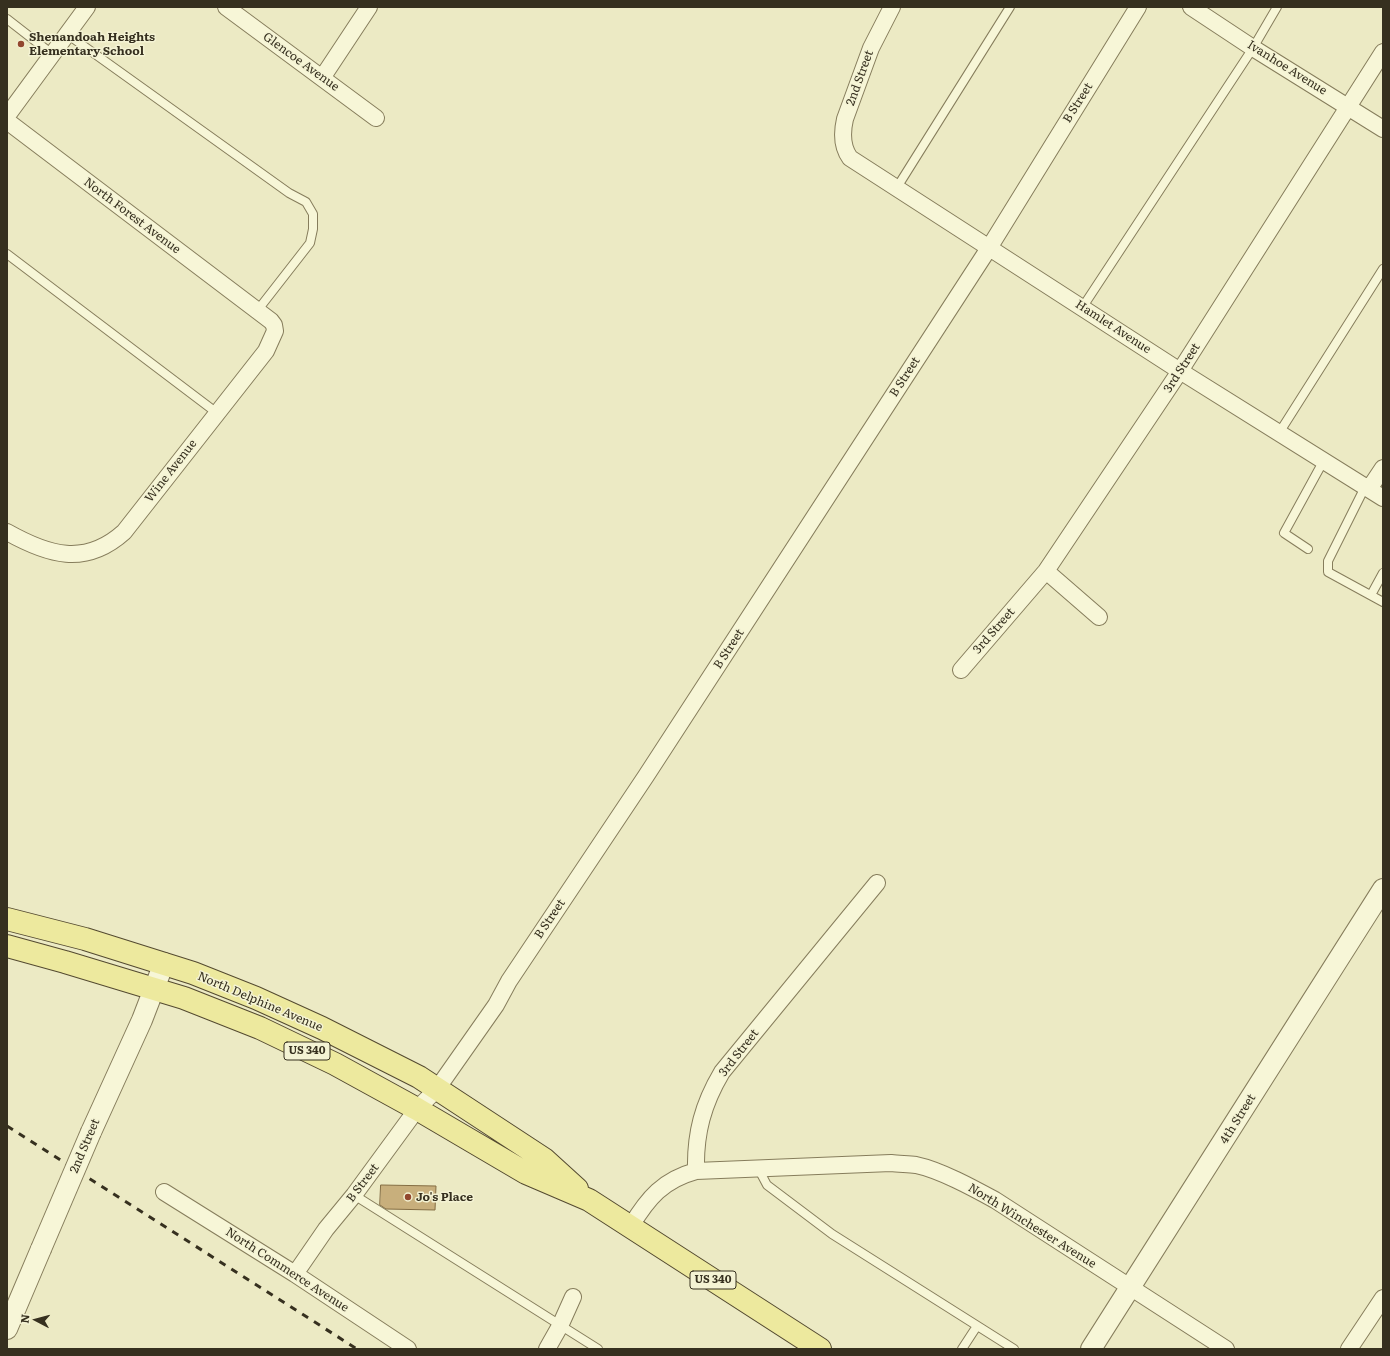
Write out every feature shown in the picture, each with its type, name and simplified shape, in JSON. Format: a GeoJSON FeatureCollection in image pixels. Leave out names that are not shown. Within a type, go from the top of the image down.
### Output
{"type":"FeatureCollection","features":[{"type":"Feature","properties":{"kind":"main road","name":"North Delphine Avenue"},"geometry":{"type":"LineString","coordinates":[[7,919],[85,939],[193,973],[322,1028],[419,1077],[544,1158],[588,1200]]}},
{"type":"Feature","properties":{"kind":"main road","name":"North Delphine Avenue"},"geometry":{"type":"LineString","coordinates":[[7,946],[184,998],[260,1028],[335,1064],[417,1109],[526,1173],[588,1200],[631,1226],[820,1349]]}},
{"type":"Feature","properties":{"kind":"street"},"geometry":{"type":"LineString","coordinates":[[7,116],[87,7]]}},
{"type":"Feature","properties":{"kind":"street","name":"Glencoe Avenue"},"geometry":{"type":"LineString","coordinates":[[226,7],[376,118]]}},
{"type":"Feature","properties":{"kind":"street"},"geometry":{"type":"LineString","coordinates":[[322,78],[369,7]]}},
{"type":"Feature","properties":{"kind":"street","name":"2nd Street"},"geometry":{"type":"LineString","coordinates":[[846,153],[843,141],[845,119],[871,48],[892,7]]}},
{"type":"Feature","properties":{"kind":"street","name":"B Street"},"geometry":{"type":"LineString","coordinates":[[295,1274],[326,1229],[354,1195],[417,1109],[437,1089],[496,1005],[509,981],[651,770],[989,248],[1138,7]]}},
{"type":"Feature","properties":{"kind":"street","name":"Ivanhoe Avenue"},"geometry":{"type":"LineString","coordinates":[[1191,7],[1253,48],[1383,129]]}},
{"type":"Feature","properties":{"kind":"street","name":"3rd Street"},"geometry":{"type":"LineString","coordinates":[[961,670],[1046,571],[1180,371],[1383,52]]}},
{"type":"Feature","properties":{"kind":"street","name":"North Forest Avenue"},"geometry":{"type":"LineString","coordinates":[[7,121],[257,311]]}},
{"type":"Feature","properties":{"kind":"street","name":"Hamlet Avenue"},"geometry":{"type":"LineString","coordinates":[[846,153],[850,158],[896,189],[1180,371],[1383,498]]}},
{"type":"Feature","properties":{"kind":"street","name":"Wine Avenue"},"geometry":{"type":"LineString","coordinates":[[7,532],[27,544],[66,554],[84,553],[100,549],[113,542],[124,532],[266,351],[275,331],[274,326],[271,321],[257,311]]}},
{"type":"Feature","properties":{"kind":"street"},"geometry":{"type":"LineString","coordinates":[[1367,488],[1383,468]]}},
{"type":"Feature","properties":{"kind":"street"},"geometry":{"type":"LineString","coordinates":[[1046,571],[1099,617]]}},
{"type":"Feature","properties":{"kind":"street","name":"3rd Street"},"geometry":{"type":"LineString","coordinates":[[696,1171],[697,1138],[702,1115],[712,1088],[722,1072],[877,883]]}},
{"type":"Feature","properties":{"kind":"street","name":"4th Street"},"geometry":{"type":"LineString","coordinates":[[1091,1349],[1383,889]]}},
{"type":"Feature","properties":{"kind":"street","name":"2nd Street"},"geometry":{"type":"LineString","coordinates":[[7,1329],[91,1132],[142,1020],[164,963]]}},
{"type":"Feature","properties":{"kind":"street","name":"North Winchester Avenue"},"geometry":{"type":"LineString","coordinates":[[696,1171],[891,1163],[916,1165],[928,1168],[967,1185],[995,1200],[1226,1349]]}},
{"type":"Feature","properties":{"kind":"street"},"geometry":{"type":"LineString","coordinates":[[631,1226],[648,1200],[668,1182],[684,1174],[696,1171]]}},
{"type":"Feature","properties":{"kind":"street","name":"North Commerce Avenue"},"geometry":{"type":"LineString","coordinates":[[164,1192],[295,1274],[408,1349]]}},
{"type":"Feature","properties":{"kind":"street"},"geometry":{"type":"LineString","coordinates":[[547,1349],[560,1326],[573,1297]]}},
{"type":"Feature","properties":{"kind":"street"},"geometry":{"type":"LineString","coordinates":[[1349,1349],[1383,1298]]}},
{"type":"Feature","properties":{"kind":"lane"},"geometry":{"type":"LineString","coordinates":[[896,189],[1010,7]]}},
{"type":"Feature","properties":{"kind":"lane"},"geometry":{"type":"LineString","coordinates":[[1082,308],[1253,48],[1277,7]]}},
{"type":"Feature","properties":{"kind":"lane"},"geometry":{"type":"LineString","coordinates":[[7,19],[52,54]]}},
{"type":"Feature","properties":{"kind":"lane"},"geometry":{"type":"LineString","coordinates":[[67,34],[289,193],[306,202],[313,214],[313,228],[310,243],[257,311]]}},
{"type":"Feature","properties":{"kind":"lane"},"geometry":{"type":"LineString","coordinates":[[7,254],[217,413]]}},
{"type":"Feature","properties":{"kind":"lane"},"geometry":{"type":"LineString","coordinates":[[1279,433],[1383,269]]}},
{"type":"Feature","properties":{"kind":"lane"},"geometry":{"type":"LineString","coordinates":[[1308,549],[1284,533],[1324,460]]}},
{"type":"Feature","properties":{"kind":"lane"},"geometry":{"type":"LineString","coordinates":[[1367,488],[1328,561],[1328,572],[1383,602]]}},
{"type":"Feature","properties":{"kind":"lane"},"geometry":{"type":"LineString","coordinates":[[1371,595],[1383,573]]}},
{"type":"Feature","properties":{"kind":"lane"},"geometry":{"type":"LineString","coordinates":[[758,1168],[767,1185],[832,1234],[1014,1349]]}},
{"type":"Feature","properties":{"kind":"lane"},"geometry":{"type":"LineString","coordinates":[[354,1195],[598,1349]]}},
{"type":"Feature","properties":{"kind":"lane"},"geometry":{"type":"LineString","coordinates":[[962,1349],[977,1326]]}},
{"type":"Feature","properties":{"kind":"building"},"geometry":{"type":"Polygon","coordinates":[[[381,1185],[436,1186],[435,1210],[386,1209],[380,1205],[381,1185]]]}},
{"type":"Feature","properties":{"kind":"railway"},"geometry":{"type":"LineString","coordinates":[[7,1126],[357,1349]]}},
{"type":"Feature","properties":{"kind":"place","name":"Shenandoah Heights Elementary School"},"geometry":{"type":"Point","coordinates":[21,44]}},
{"type":"Feature","properties":{"kind":"place","name":"Jo's Place"},"geometry":{"type":"Point","coordinates":[408,1197]}}]}
